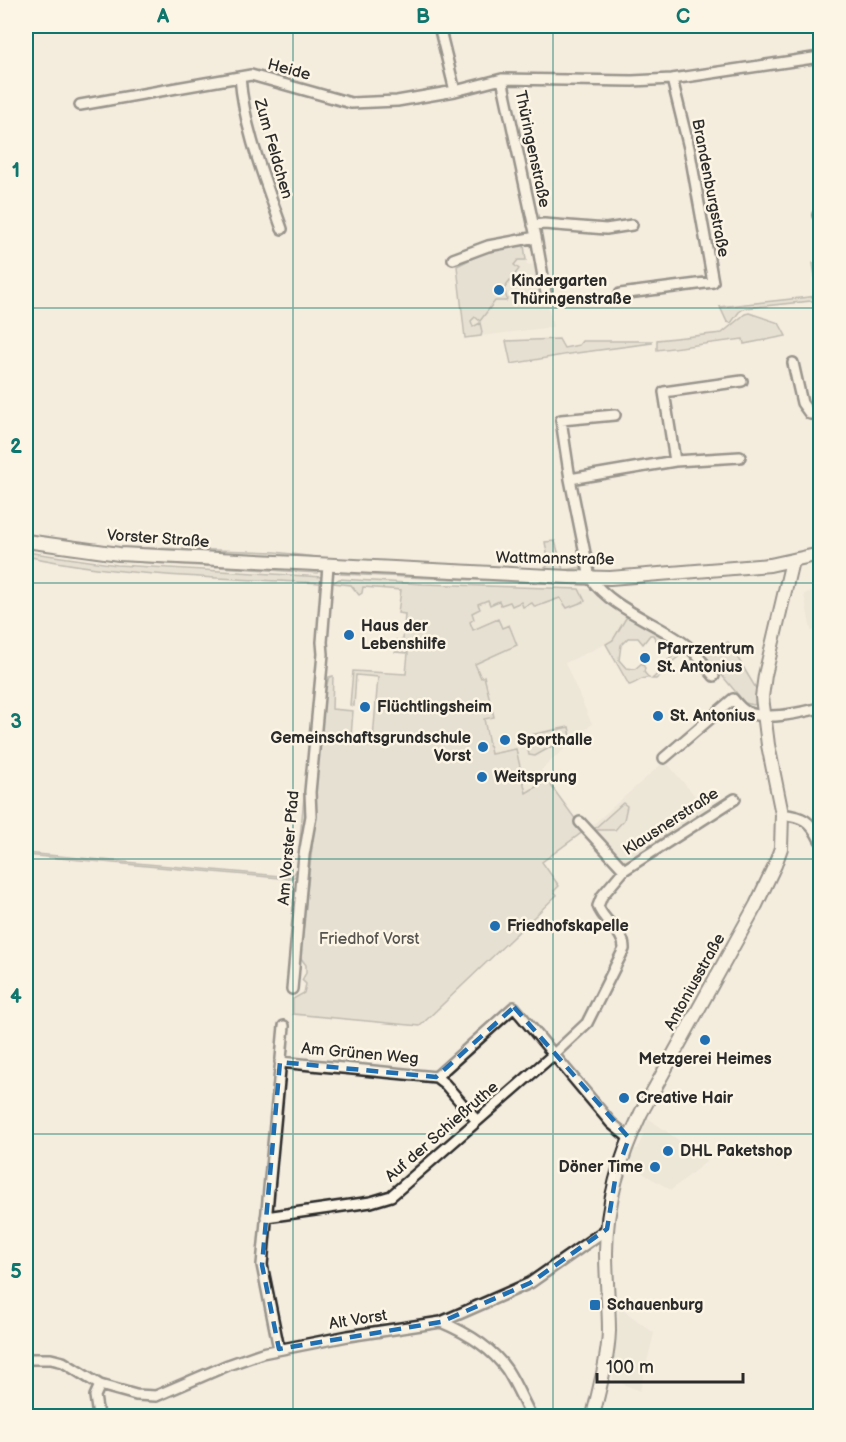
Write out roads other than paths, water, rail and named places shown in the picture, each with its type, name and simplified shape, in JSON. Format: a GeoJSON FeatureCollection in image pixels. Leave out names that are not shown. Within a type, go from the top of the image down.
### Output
{"type":"FeatureCollection","features":[{"type":"Feature","properties":{"kind":"street"},"geometry":{"type":"LineString","coordinates":[[439,26],[455,91]]}},
{"type":"Feature","properties":{"kind":"street","name":"Heide"},"geometry":{"type":"LineString","coordinates":[[80,105],[251,75],[351,103],[397,101],[455,91],[502,79],[632,81],[672,79],[820,57]]}},
{"type":"Feature","properties":{"kind":"street","name":"Zum Feldchen"},"geometry":{"type":"LineString","coordinates":[[240,77],[241,92],[253,142],[282,229]]}},
{"type":"Feature","properties":{"kind":"street","name":"Thüringenstraße"},"geometry":{"type":"LineString","coordinates":[[502,79],[546,293]]}},
{"type":"Feature","properties":{"kind":"street","name":"Brandenburgstraße"},"geometry":{"type":"LineString","coordinates":[[620,294],[713,282],[689,148],[672,79]]}},
{"type":"Feature","properties":{"kind":"street","name":"Thüringenstraße"},"geometry":{"type":"LineString","coordinates":[[533,225],[606,229],[632,225]]}},
{"type":"Feature","properties":{"kind":"street"},"geometry":{"type":"LineString","coordinates":[[453,259],[488,246],[536,237]]}},
{"type":"Feature","properties":{"kind":"street"},"geometry":{"type":"LineString","coordinates":[[793,363],[802,403],[810,414],[820,414]]}},
{"type":"Feature","properties":{"kind":"street"},"geometry":{"type":"LineString","coordinates":[[675,461],[664,392],[742,381]]}},
{"type":"Feature","properties":{"kind":"street"},"geometry":{"type":"LineString","coordinates":[[615,415],[561,420],[590,578],[612,600],[688,646],[714,676]]}},
{"type":"Feature","properties":{"kind":"street"},"geometry":{"type":"LineString","coordinates":[[570,478],[675,461],[740,457]]}},
{"type":"Feature","properties":{"kind":"street","name":"Vorster Straße"},"geometry":{"type":"LineString","coordinates":[[26,541],[118,554],[288,564]]}},
{"type":"Feature","properties":{"kind":"street","name":"Wattmannstraße"},"geometry":{"type":"LineString","coordinates":[[288,564],[610,578],[770,565],[820,554]]}},
{"type":"Feature","properties":{"kind":"street","name":"Antoniusstraße"},"geometry":{"type":"LineString","coordinates":[[593,1416],[609,1330],[607,1229],[616,1174],[629,1138],[776,865],[781,848],[782,814],[763,715],[763,685],[792,561]]}},
{"type":"Feature","properties":{"kind":"street","name":"Am Vorster Pfad"},"geometry":{"type":"LineString","coordinates":[[292,989],[304,855],[311,816],[310,792],[323,654],[328,566]]}},
{"type":"Feature","properties":{"kind":"street"},"geometry":{"type":"LineString","coordinates":[[664,758],[733,699],[746,712],[763,715],[783,716],[820,708]]}},
{"type":"Feature","properties":{"kind":"street","name":"Klausnerstraße"},"geometry":{"type":"LineString","coordinates":[[554,1054],[587,1023],[624,949],[622,939],[598,906],[602,896],[624,870],[735,799]]}},
{"type":"Feature","properties":{"kind":"street"},"geometry":{"type":"LineString","coordinates":[[782,814],[798,816],[817,826],[820,840]]}},
{"type":"Feature","properties":{"kind":"street","name":"Klausnerstraße"},"geometry":{"type":"LineString","coordinates":[[580,822],[624,870]]}},
{"type":"Feature","properties":{"kind":"street","name":"Am Grünen Weg"},"geometry":{"type":"LineString","coordinates":[[436,1077],[514,1007],[554,1054]]}},
{"type":"Feature","properties":{"kind":"street"},"geometry":{"type":"LineString","coordinates":[[279,1349],[262,1265],[284,1026]]}},
{"type":"Feature","properties":{"kind":"street"},"geometry":{"type":"LineString","coordinates":[[554,1054],[611,1123],[629,1138]]}},
{"type":"Feature","properties":{"kind":"street","name":"Auf der Schießruthe"},"geometry":{"type":"LineString","coordinates":[[266,1217],[371,1202],[391,1196],[554,1054]]}},
{"type":"Feature","properties":{"kind":"street","name":"Am Grünen Weg"},"geometry":{"type":"LineString","coordinates":[[280,1062],[436,1077],[445,1084],[477,1121]]}},
{"type":"Feature","properties":{"kind":"street","name":"Alt Vorst"},"geometry":{"type":"LineString","coordinates":[[26,1359],[51,1359],[63,1362],[100,1385],[136,1395],[156,1396],[245,1358],[279,1349],[441,1322],[530,1283],[607,1229]]}},
{"type":"Feature","properties":{"kind":"street"},"geometry":{"type":"LineString","coordinates":[[441,1322],[455,1328],[494,1355],[507,1369],[531,1416]]}},
{"type":"Feature","properties":{"kind":"street"},"geometry":{"type":"LineString","coordinates":[[98,1416],[95,1396],[100,1385]]}},
{"type":"Feature","properties":{"kind":"place","name":"Kindergarten Thüringenstraße"},"geometry":{"type":"Point","coordinates":[499,290]}},
{"type":"Feature","properties":{"kind":"place","name":"Haus der Lebenshilfe"},"geometry":{"type":"Point","coordinates":[349,635]}},
{"type":"Feature","properties":{"kind":"place","name":"Pfarrzentrum St. Antonius"},"geometry":{"type":"Point","coordinates":[645,658]}},
{"type":"Feature","properties":{"kind":"place","name":"Flüchtlingsheim"},"geometry":{"type":"Point","coordinates":[365,707]}},
{"type":"Feature","properties":{"kind":"place","name":"St. Antonius"},"geometry":{"type":"Point","coordinates":[658,716]}},
{"type":"Feature","properties":{"kind":"place","name":"Sporthalle"},"geometry":{"type":"Point","coordinates":[505,740]}},
{"type":"Feature","properties":{"kind":"place","name":"Gemeinschaftsgrundschule Vorst"},"geometry":{"type":"Point","coordinates":[483,747]}},
{"type":"Feature","properties":{"kind":"place","name":"Weitsprung"},"geometry":{"type":"Point","coordinates":[482,777]}},
{"type":"Feature","properties":{"kind":"place","name":"Friedhofskapelle"},"geometry":{"type":"Point","coordinates":[495,926]}},
{"type":"Feature","properties":{"kind":"place","name":"Metzgerei Heimes"},"geometry":{"type":"Point","coordinates":[705,1040]}},
{"type":"Feature","properties":{"kind":"place","name":"Creative Hair"},"geometry":{"type":"Point","coordinates":[624,1098]}},
{"type":"Feature","properties":{"kind":"place","name":"DHL Paketshop"},"geometry":{"type":"Point","coordinates":[668,1151]}},
{"type":"Feature","properties":{"kind":"place","name":"Döner Time"},"geometry":{"type":"Point","coordinates":[655,1167]}},
{"type":"Feature","properties":{"kind":"place","name":"Schauenburg"},"geometry":{"type":"Point","coordinates":[595,1305]}},
{"type":"Feature","properties":{"kind":"park label","name":"Friedhof Vorst"},"geometry":{"type":"Point","coordinates":[369,939]}}]}
